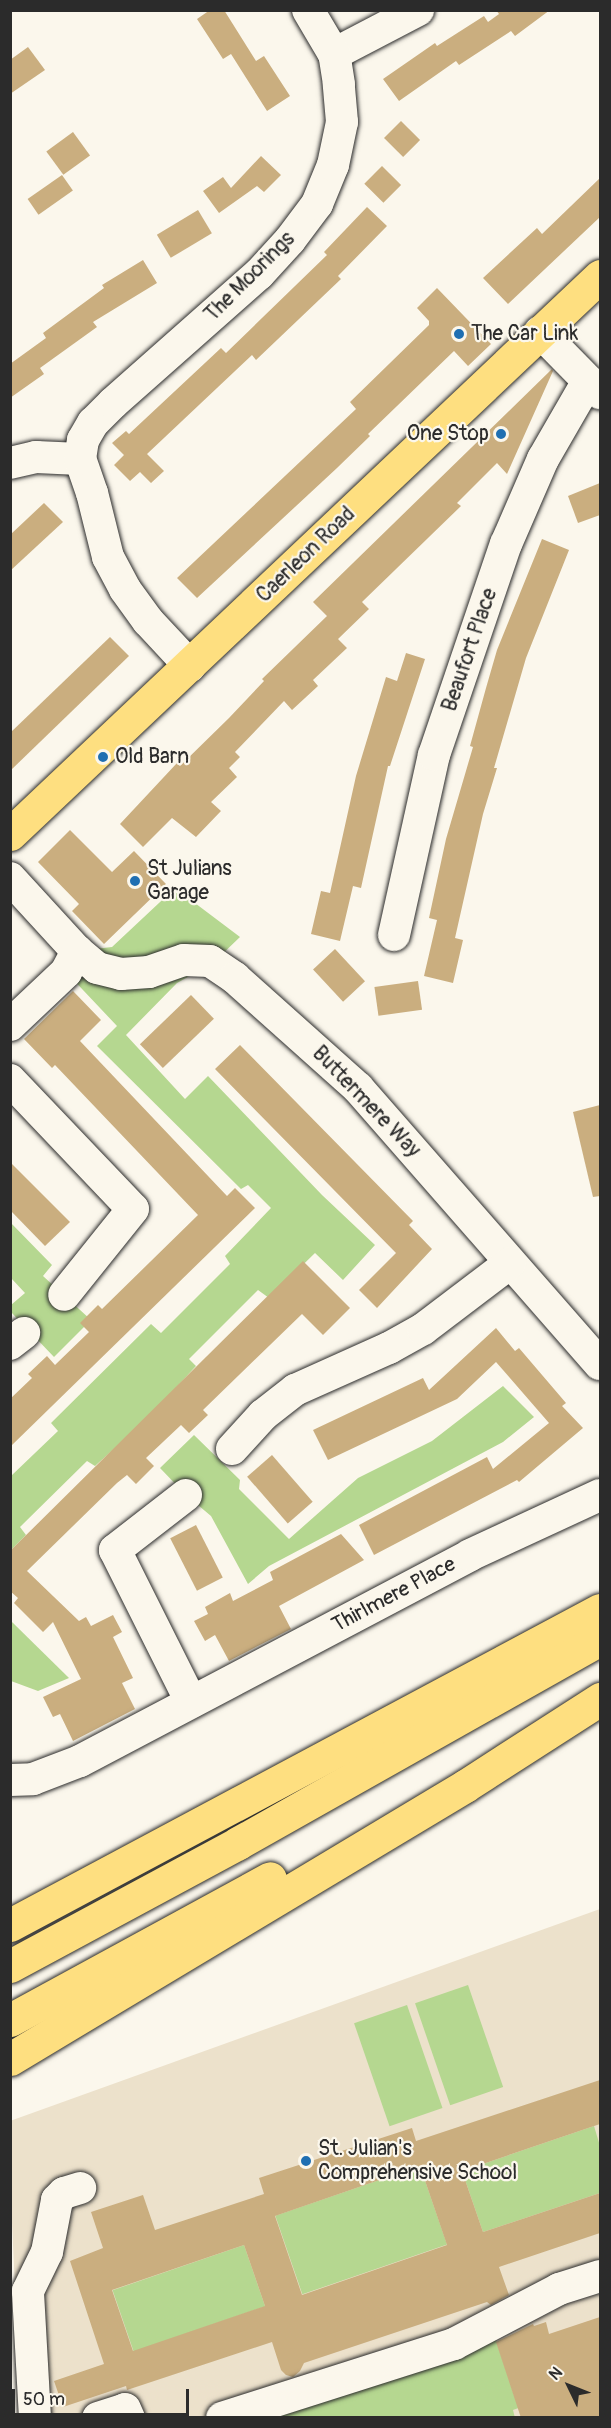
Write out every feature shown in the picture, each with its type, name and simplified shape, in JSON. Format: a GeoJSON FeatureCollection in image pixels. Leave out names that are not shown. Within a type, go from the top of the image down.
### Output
{"type":"FeatureCollection","features":[{"type":"Feature","properties":{"kind":"main road","name":"Caerleon Road"},"geometry":{"type":"LineString","coordinates":[[10,834],[600,276]]}},
{"type":"Feature","properties":{"kind":"main road"},"geometry":{"type":"LineString","coordinates":[[10,1925],[600,1610]]}},
{"type":"Feature","properties":{"kind":"main road"},"geometry":{"type":"LineString","coordinates":[[10,1966],[237,1843],[600,1639]]}},
{"type":"Feature","properties":{"kind":"main road"},"geometry":{"type":"LineString","coordinates":[[10,2020],[600,1697]]}},
{"type":"Feature","properties":{"kind":"main road"},"geometry":{"type":"LineString","coordinates":[[10,2060],[465,1786],[600,1697]]}},
{"type":"Feature","properties":{"kind":"street","name":"The Moorings"},"geometry":{"type":"LineString","coordinates":[[80,459],[83,440],[93,423],[259,274],[290,240],[317,204],[333,165],[342,122],[334,54],[308,10]]}},
{"type":"Feature","properties":{"kind":"street"},"geometry":{"type":"LineString","coordinates":[[334,54],[418,10]]}},
{"type":"Feature","properties":{"kind":"street"},"geometry":{"type":"LineString","coordinates":[[540,332],[594,387]]}},
{"type":"Feature","properties":{"kind":"street","name":"Beaufort Place"},"geometry":{"type":"LineString","coordinates":[[394,935],[434,755],[506,544],[543,459],[594,387]]}},
{"type":"Feature","properties":{"kind":"street"},"geometry":{"type":"LineString","coordinates":[[10,463],[36,457],[80,459],[92,493],[108,557],[125,589],[148,621],[190,666]]}},
{"type":"Feature","properties":{"kind":"street"},"geometry":{"type":"LineString","coordinates":[[10,878],[77,951],[66,972],[10,1024]]}},
{"type":"Feature","properties":{"kind":"street","name":"Buttermere Way"},"geometry":{"type":"LineString","coordinates":[[77,951],[97,968],[121,974],[149,972],[184,960],[201,960],[210,961],[235,978],[358,1088],[600,1364]]}},
{"type":"Feature","properties":{"kind":"street"},"geometry":{"type":"LineString","coordinates":[[10,1080],[133,1209],[64,1295]]}},
{"type":"Feature","properties":{"kind":"street"},"geometry":{"type":"LineString","coordinates":[[232,1449],[263,1415],[295,1390],[389,1348],[423,1329],[463,1301],[510,1263]]}},
{"type":"Feature","properties":{"kind":"street"},"geometry":{"type":"LineString","coordinates":[[186,1495],[115,1550],[191,1702]]}},
{"type":"Feature","properties":{"kind":"street","name":"Thirlmere Place"},"geometry":{"type":"LineString","coordinates":[[10,1780],[33,1779],[80,1761],[470,1555],[600,1495]]}},
{"type":"Feature","properties":{"kind":"street"},"geometry":{"type":"LineString","coordinates":[[35,2418],[28,2291],[47,2252],[57,2200],[64,2193],[80,2188]]}},
{"type":"Feature","properties":{"kind":"street"},"geometry":{"type":"LineString","coordinates":[[222,2418],[454,2344],[559,2289],[600,2276]]}},
{"type":"Feature","properties":{"kind":"street"},"geometry":{"type":"LineString","coordinates":[[98,2418],[125,2409],[129,2418]]}},
{"type":"Feature","properties":{"kind":"shaded area","name":"St. Julian's Comprehensive School"},"geometry":{"type":"Polygon","coordinates":[[[600,1909],[600,2417],[21,2417],[11,2201],[10,2121],[600,1909]]]}},
{"type":"Feature","properties":{"kind":"green space"},"geometry":{"type":"Polygon","coordinates":[[[175,888],[240,937],[213,963],[177,983],[126,1035],[185,1099],[208,1076],[322,1195],[375,1245],[343,1280],[315,1253],[269,1298],[258,1290],[189,1359],[196,1366],[147,1419],[95,1466],[87,1461],[20,1527],[26,1535],[11,1550],[11,1476],[58,1431],[51,1423],[151,1324],[161,1333],[230,1264],[225,1256],[271,1208],[248,1185],[241,1189],[97,1046],[117,1026],[66,972],[77,951],[112,947],[175,888]]]}},
{"type":"Feature","properties":{"kind":"green space"},"geometry":{"type":"Polygon","coordinates":[[[10,1222],[52,1265],[43,1276],[91,1320],[54,1357],[11,1312],[11,1305],[25,1293],[11,1278],[10,1222]]]}},
{"type":"Feature","properties":{"kind":"green space"},"geometry":{"type":"Polygon","coordinates":[[[503,1386],[534,1417],[503,1442],[269,1566],[248,1584],[211,1516],[186,1495],[160,1468],[194,1435],[240,1480],[239,1489],[289,1539],[358,1478],[432,1441],[503,1386]]]}},
{"type":"Feature","properties":{"kind":"green space"},"geometry":{"type":"Polygon","coordinates":[[[10,1621],[69,1678],[38,1691],[11,1681],[10,1621]]]}},
{"type":"Feature","properties":{"kind":"green space"},"geometry":{"type":"Polygon","coordinates":[[[468,1985],[503,2087],[450,2105],[415,2003],[468,1985]]]}},
{"type":"Feature","properties":{"kind":"green space"},"geometry":{"type":"Polygon","coordinates":[[[407,2005],[442,2108],[390,2126],[354,2023],[407,2005]]]}},
{"type":"Feature","properties":{"kind":"green space"},"geometry":{"type":"Polygon","coordinates":[[[594,2126],[600,2146],[600,2193],[483,2232],[462,2171],[594,2126]]]}},
{"type":"Feature","properties":{"kind":"green space"},"geometry":{"type":"Polygon","coordinates":[[[420,2166],[447,2244],[302,2294],[275,2216],[420,2166]]]}},
{"type":"Feature","properties":{"kind":"green space"},"geometry":{"type":"Polygon","coordinates":[[[244,2245],[265,2306],[134,2352],[113,2290],[244,2245]]]}},
{"type":"Feature","properties":{"kind":"green space"},"geometry":{"type":"Polygon","coordinates":[[[495,2337],[514,2395],[524,2406],[513,2410],[515,2418],[261,2418],[495,2337]]]}},
{"type":"Feature","properties":{"kind":"building"},"geometry":{"type":"Polygon","coordinates":[[[210,10],[224,10],[256,61],[264,56],[290,96],[267,111],[231,54],[223,59],[197,19],[210,10]]]}},
{"type":"Feature","properties":{"kind":"building"},"geometry":{"type":"Polygon","coordinates":[[[496,10],[550,10],[515,36],[511,31],[459,65],[456,61],[399,101],[383,79],[435,43],[437,46],[484,16],[488,22],[499,14],[496,10]]]}},
{"type":"Feature","properties":{"kind":"building"},"geometry":{"type":"Polygon","coordinates":[[[28,47],[45,70],[10,94],[10,60],[28,47]]]}},
{"type":"Feature","properties":{"kind":"building"},"geometry":{"type":"Polygon","coordinates":[[[401,121],[420,140],[403,157],[384,138],[401,121]]]}},
{"type":"Feature","properties":{"kind":"building"},"geometry":{"type":"Polygon","coordinates":[[[73,132],[90,155],[63,175],[46,151],[73,132]]]}},
{"type":"Feature","properties":{"kind":"building"},"geometry":{"type":"Polygon","coordinates":[[[261,156],[281,175],[264,192],[257,186],[219,213],[203,191],[223,177],[231,188],[261,156]]]}},
{"type":"Feature","properties":{"kind":"building"},"geometry":{"type":"Polygon","coordinates":[[[382,166],[401,185],[383,203],[364,184],[382,166]]]}},
{"type":"Feature","properties":{"kind":"building"},"geometry":{"type":"Polygon","coordinates":[[[62,175],[73,191],[38,215],[28,199],[62,175]]]}},
{"type":"Feature","properties":{"kind":"building"},"geometry":{"type":"Polygon","coordinates":[[[600,178],[600,217],[508,304],[483,278],[537,228],[542,234],[600,178]]]}},
{"type":"Feature","properties":{"kind":"building"},"geometry":{"type":"Polygon","coordinates":[[[367,207],[387,226],[338,276],[341,279],[256,360],[252,355],[147,454],[164,471],[151,483],[140,472],[130,481],[114,465],[124,455],[112,443],[126,431],[129,434],[221,348],[226,353],[327,255],[324,252],[367,207]]]}},
{"type":"Feature","properties":{"kind":"building"},"geometry":{"type":"Polygon","coordinates":[[[198,210],[212,233],[171,258],[157,235],[198,210]]]}},
{"type":"Feature","properties":{"kind":"building"},"geometry":{"type":"Polygon","coordinates":[[[143,260],[157,283],[93,322],[97,327],[40,368],[44,374],[10,398],[10,364],[46,338],[43,333],[104,288],[102,285],[143,260]]]}},
{"type":"Feature","properties":{"kind":"building"},"geometry":{"type":"Polygon","coordinates":[[[437,288],[491,344],[468,366],[454,351],[368,434],[370,436],[337,468],[197,598],[177,578],[356,409],[350,402],[429,325],[429,321],[417,308],[437,288]]]}},
{"type":"Feature","properties":{"kind":"building"},"geometry":{"type":"Polygon","coordinates":[[[552,369],[507,474],[497,463],[457,503],[461,506],[362,602],[369,609],[338,639],[347,648],[313,680],[318,686],[292,710],[284,701],[235,752],[240,757],[229,768],[237,777],[211,802],[221,811],[196,837],[172,818],[143,847],[120,824],[177,763],[180,766],[229,718],[264,681],[262,679],[327,616],[313,602],[552,369]]]}},
{"type":"Feature","properties":{"kind":"building"},"geometry":{"type":"Polygon","coordinates":[[[600,483],[600,515],[578,523],[568,496],[600,483]]]}},
{"type":"Feature","properties":{"kind":"building"},"geometry":{"type":"Polygon","coordinates":[[[44,503],[63,522],[10,571],[10,535],[44,503]]]}},
{"type":"Feature","properties":{"kind":"building"},"geometry":{"type":"Polygon","coordinates":[[[542,539],[569,550],[526,658],[494,768],[497,768],[483,814],[455,938],[463,940],[453,983],[424,976],[437,920],[429,918],[446,839],[473,747],[470,746],[497,650],[542,539]]]}},
{"type":"Feature","properties":{"kind":"building"},"geometry":{"type":"Polygon","coordinates":[[[110,637],[129,656],[10,771],[10,733],[110,637]]]}},
{"type":"Feature","properties":{"kind":"building"},"geometry":{"type":"Polygon","coordinates":[[[406,653],[425,659],[390,766],[388,766],[361,888],[353,886],[340,941],[311,934],[321,891],[330,893],[356,776],[386,677],[397,681],[406,653]]]}},
{"type":"Feature","properties":{"kind":"building"},"geometry":{"type":"Polygon","coordinates":[[[70,830],[112,872],[134,851],[166,884],[104,944],[72,911],[79,904],[38,862],[70,830]]]}},
{"type":"Feature","properties":{"kind":"building"},"geometry":{"type":"Polygon","coordinates":[[[335,949],[365,981],[343,1002],[313,969],[335,949]]]}},
{"type":"Feature","properties":{"kind":"building"},"geometry":{"type":"Polygon","coordinates":[[[418,981],[422,1010],[378,1016],[374,987],[418,981]]]}},
{"type":"Feature","properties":{"kind":"building"},"geometry":{"type":"Polygon","coordinates":[[[73,991],[101,1020],[80,1041],[227,1196],[235,1188],[255,1208],[10,1447],[10,1399],[32,1378],[28,1374],[47,1356],[55,1365],[89,1332],[80,1323],[98,1305],[102,1309],[198,1215],[55,1065],[52,1068],[24,1039],[73,991]]]}},
{"type":"Feature","properties":{"kind":"building"},"geometry":{"type":"Polygon","coordinates":[[[191,995],[214,1019],[163,1068],[140,1044],[191,995]]]}},
{"type":"Feature","properties":{"kind":"building"},"geometry":{"type":"Polygon","coordinates":[[[240,1045],[413,1221],[409,1225],[432,1249],[377,1308],[359,1290],[396,1253],[215,1069],[240,1045]]]}},
{"type":"Feature","properties":{"kind":"building"},"geometry":{"type":"Polygon","coordinates":[[[600,1105],[600,1196],[593,1197],[573,1112],[600,1105]]]}},
{"type":"Feature","properties":{"kind":"building"},"geometry":{"type":"Polygon","coordinates":[[[10,1162],[70,1222],[45,1246],[10,1210],[10,1162]]]}},
{"type":"Feature","properties":{"kind":"building"},"geometry":{"type":"Polygon","coordinates":[[[303,1261],[350,1308],[323,1335],[302,1314],[203,1410],[208,1415],[189,1433],[181,1425],[146,1458],[154,1466],[136,1484],[127,1475],[27,1571],[79,1621],[86,1617],[91,1626],[113,1615],[122,1632],[113,1637],[133,1678],[122,1683],[135,1709],[73,1741],[60,1714],[53,1717],[43,1697],[81,1679],[53,1622],[43,1632],[14,1603],[18,1598],[10,1591],[10,1551],[303,1261]]]}},
{"type":"Feature","properties":{"kind":"building"},"geometry":{"type":"Polygon","coordinates":[[[496,1328],[515,1351],[519,1348],[566,1403],[562,1406],[583,1428],[519,1482],[517,1480],[374,1555],[359,1525],[487,1457],[493,1469],[549,1423],[496,1362],[457,1399],[328,1460],[313,1430],[423,1378],[429,1390],[496,1328]]]}},
{"type":"Feature","properties":{"kind":"building"},"geometry":{"type":"Polygon","coordinates":[[[272,1455],[313,1502],[288,1523],[247,1477],[272,1455]]]}},
{"type":"Feature","properties":{"kind":"building"},"geometry":{"type":"Polygon","coordinates":[[[196,1525],[223,1578],[197,1591],[170,1538],[196,1525]]]}},
{"type":"Feature","properties":{"kind":"building"},"geometry":{"type":"Polygon","coordinates":[[[341,1534],[364,1560],[279,1606],[291,1629],[229,1661],[215,1635],[205,1641],[194,1621],[208,1614],[205,1607],[230,1593],[233,1601],[273,1580],[270,1572],[341,1534]]]}},
{"type":"Feature","properties":{"kind":"building"},"geometry":{"type":"Polygon","coordinates":[[[600,2080],[600,2124],[462,2171],[483,2232],[600,2193],[600,2233],[499,2267],[509,2295],[491,2305],[487,2302],[304,2363],[293,2377],[281,2370],[272,2342],[127,2390],[126,2386],[63,2407],[54,2381],[104,2364],[70,2261],[103,2248],[91,2212],[143,2195],[155,2230],[264,2194],[259,2178],[412,2128],[416,2141],[600,2080]],[[420,2166],[275,2216],[302,2295],[447,2245],[420,2166]],[[244,2245],[112,2290],[133,2351],[265,2306],[244,2245]]]}},
{"type":"Feature","properties":{"kind":"building"},"geometry":{"type":"Polygon","coordinates":[[[600,2317],[600,2418],[521,2418],[496,2342],[533,2324],[534,2326],[546,2322],[549,2334],[600,2317]]]}},
{"type":"Feature","properties":{"kind":"place","name":"The Car Link"},"geometry":{"type":"Point","coordinates":[459,334]}},
{"type":"Feature","properties":{"kind":"place","name":"One Stop"},"geometry":{"type":"Point","coordinates":[501,434]}},
{"type":"Feature","properties":{"kind":"place","name":"Old Barn"},"geometry":{"type":"Point","coordinates":[103,757]}},
{"type":"Feature","properties":{"kind":"place","name":"St Julians Garage"},"geometry":{"type":"Point","coordinates":[135,881]}},
{"type":"Feature","properties":{"kind":"place","name":"St. Julian's Comprehensive School"},"geometry":{"type":"Point","coordinates":[306,2161]}}]}
